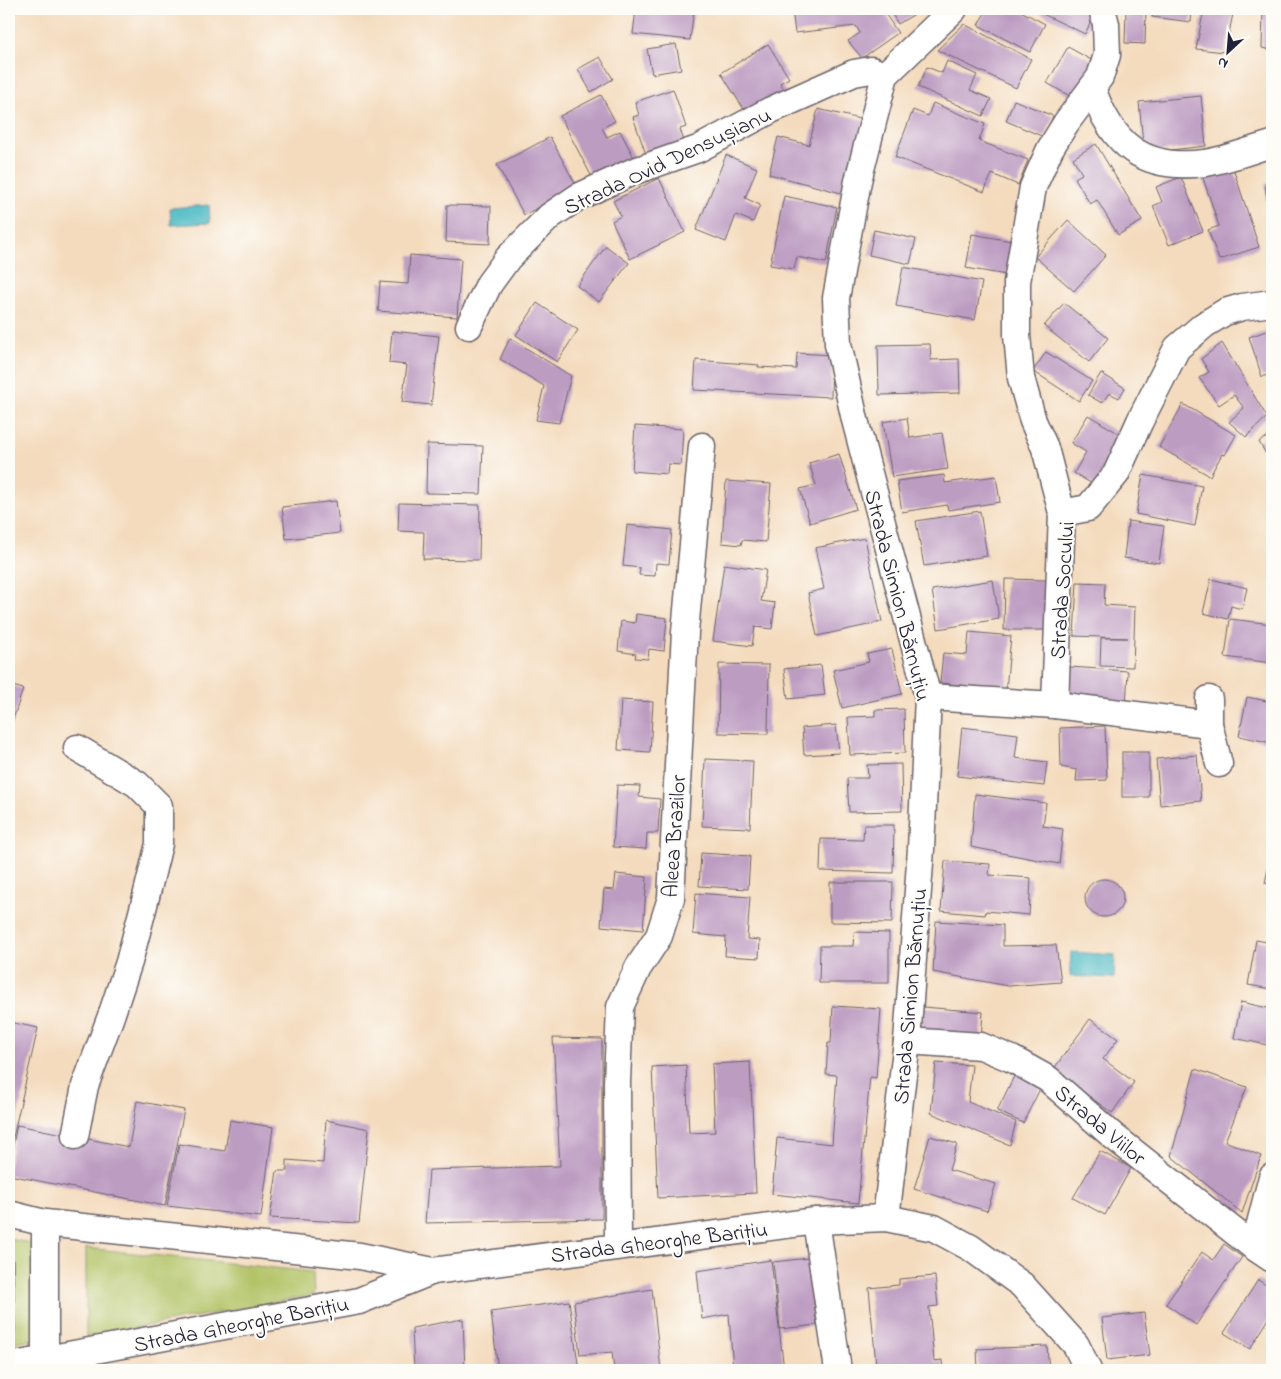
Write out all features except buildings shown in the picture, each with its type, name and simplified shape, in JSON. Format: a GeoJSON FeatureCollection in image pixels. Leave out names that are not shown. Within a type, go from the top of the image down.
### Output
{"type":"FeatureCollection","features":[{"type":"Feature","properties":{"kind":"street"},"geometry":{"type":"LineString","coordinates":[[885,75],[954,9]]}},
{"type":"Feature","properties":{"kind":"street"},"geometry":{"type":"LineString","coordinates":[[1062,513],[1045,448],[1033,421],[1021,378],[1017,335],[1017,282],[1033,187],[1050,149],[1066,123],[1100,77],[1107,55],[1106,24],[1102,9]]}},
{"type":"Feature","properties":{"kind":"street","name":"Strada Ovid Densușianu"},"geometry":{"type":"LineString","coordinates":[[469,326],[489,284],[508,258],[550,216],[578,197],[632,172],[698,149],[771,110],[854,72],[871,70],[885,75]]}},
{"type":"Feature","properties":{"kind":"street","name":"Strada Simion Bărnuțiu"},"geometry":{"type":"LineString","coordinates":[[885,75],[858,181],[836,298],[838,344],[855,420],[928,697],[921,849],[908,1041],[886,1218]]}},
{"type":"Feature","properties":{"kind":"street"},"geometry":{"type":"LineString","coordinates":[[1092,88],[1100,111],[1116,136],[1129,148],[1148,159],[1171,164],[1206,163],[1272,144]]}},
{"type":"Feature","properties":{"kind":"street","name":"Strada Socului"},"geometry":{"type":"LineString","coordinates":[[1054,705],[1062,513],[1088,508],[1116,474],[1177,348],[1204,325],[1225,312],[1242,307],[1272,303]]}},
{"type":"Feature","properties":{"kind":"street","name":"Aleea Brazilor"},"geometry":{"type":"LineString","coordinates":[[618,1246],[617,1082],[620,1007],[638,968],[659,936],[671,898],[685,632],[702,446]]}},
{"type":"Feature","properties":{"kind":"street"},"geometry":{"type":"LineString","coordinates":[[928,697],[1054,705],[1209,724]]}},
{"type":"Feature","properties":{"kind":"street"},"geometry":{"type":"LineString","coordinates":[[1209,699],[1209,724],[1219,764]]}},
{"type":"Feature","properties":{"kind":"street"},"geometry":{"type":"LineString","coordinates":[[75,1136],[85,1086],[111,1016],[128,962],[159,844],[159,806],[137,784],[77,748]]}},
{"type":"Feature","properties":{"kind":"street","name":"Strada Viilor"},"geometry":{"type":"LineString","coordinates":[[908,1041],[981,1046],[1012,1059],[1048,1080],[1113,1136],[1263,1253]]}},
{"type":"Feature","properties":{"kind":"street"},"geometry":{"type":"LineString","coordinates":[[1263,1253],[1272,1177]]}},
{"type":"Feature","properties":{"kind":"street","name":"Strada Gheorghe Barițiu"},"geometry":{"type":"LineString","coordinates":[[9,1214],[45,1222],[360,1256],[433,1271]]}},
{"type":"Feature","properties":{"kind":"street","name":"Strada Gheorghe Barițiu"},"geometry":{"type":"LineString","coordinates":[[9,1366],[359,1301],[433,1271],[816,1221],[886,1218],[934,1228],[971,1248],[1022,1285],[1076,1345],[1088,1370]]}},
{"type":"Feature","properties":{"kind":"street"},"geometry":{"type":"LineString","coordinates":[[816,1221],[838,1370]]}},
{"type":"Feature","properties":{"kind":"street"},"geometry":{"type":"LineString","coordinates":[[45,1222],[45,1359]]}},
{"type":"Feature","properties":{"kind":"green space"},"geometry":{"type":"Polygon","coordinates":[[[9,1239],[52,1247],[48,1337],[9,1343],[9,1239]]]}},
{"type":"Feature","properties":{"kind":"green space"},"geometry":{"type":"Polygon","coordinates":[[[86,1248],[313,1272],[314,1295],[86,1337],[86,1248]]]}},
{"type":"Feature","properties":{"kind":"water"},"geometry":{"type":"Polygon","coordinates":[[[209,205],[210,223],[171,225],[170,208],[209,205]]]}},
{"type":"Feature","properties":{"kind":"water"},"geometry":{"type":"Polygon","coordinates":[[[1071,952],[1115,955],[1114,978],[1070,976],[1071,952]]]}}]}
